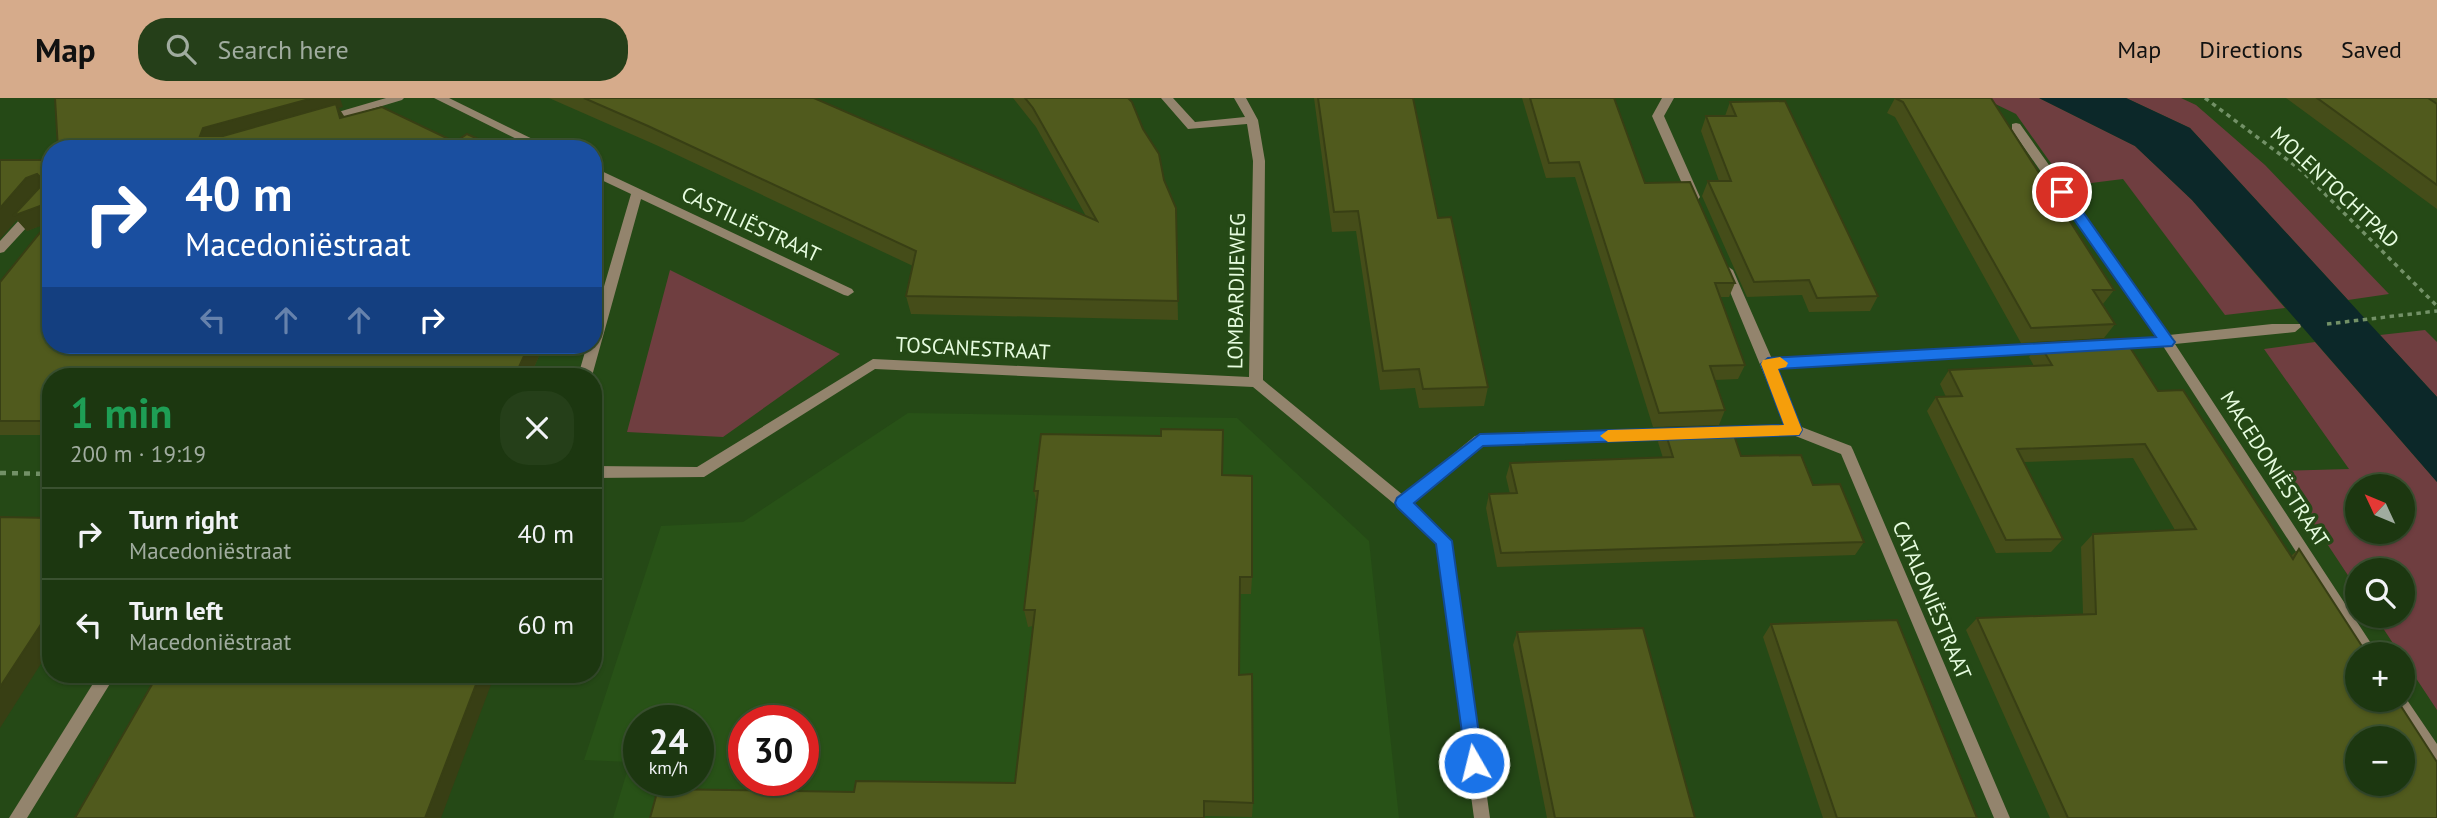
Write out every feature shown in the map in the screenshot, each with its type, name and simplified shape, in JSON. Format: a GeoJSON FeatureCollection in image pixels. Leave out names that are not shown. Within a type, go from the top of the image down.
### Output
{"type":"FeatureCollection","features":[{"type":"Feature","properties":{"kind":"street"},"geometry":{"type":"LineString","coordinates":[[310,123],[398,98]]}},
{"type":"Feature","properties":{"kind":"street"},"geometry":{"type":"LineString","coordinates":[[440,98],[528,140]]}},
{"type":"Feature","properties":{"kind":"street"},"geometry":{"type":"LineString","coordinates":[[1167,98],[1192,126],[1252,120]]}},
{"type":"Feature","properties":{"kind":"street","name":"LOMBARDIJEWEG"},"geometry":{"type":"LineString","coordinates":[[1240,98],[1252,120],[1259,161],[1256,382],[1403,503],[1444,541],[1482,818]]}},
{"type":"Feature","properties":{"kind":"street"},"geometry":{"type":"LineString","coordinates":[[1668,98],[1658,116],[1702,215]]}},
{"type":"Feature","properties":{"kind":"street","name":"MACEDONIËSTRAAT"},"geometry":{"type":"LineString","coordinates":[[2016,127],[2167,342],[2362,642]]}},
{"type":"Feature","properties":{"kind":"street","name":"CASTILIËSTRAAT"},"geometry":{"type":"LineString","coordinates":[[602,175],[848,292]]}},
{"type":"Feature","properties":{"kind":"street"},"geometry":{"type":"LineString","coordinates":[[602,317],[638,192]]}},
{"type":"Feature","properties":{"kind":"street"},"geometry":{"type":"LineString","coordinates":[[0,249],[42,202]]}},
{"type":"Feature","properties":{"kind":"street"},"geometry":{"type":"LineString","coordinates":[[1403,503],[1480,440],[1794,430],[1718,252]]}},
{"type":"Feature","properties":{"kind":"street"},"geometry":{"type":"LineString","coordinates":[[2098,346],[2167,342],[2213,333],[2295,327]]}},
{"type":"Feature","properties":{"kind":"street"},"geometry":{"type":"LineString","coordinates":[[1768,364],[2071,347]]}},
{"type":"Feature","properties":{"kind":"street","name":"TOSCANESTRAAT"},"geometry":{"type":"LineString","coordinates":[[602,472],[699,473],[873,364],[1256,382]]}},
{"type":"Feature","properties":{"kind":"street","name":"CATALONIËSTRAAT"},"geometry":{"type":"LineString","coordinates":[[1794,430],[1846,450],[2002,818]]}},
{"type":"Feature","properties":{"kind":"street"},"geometry":{"type":"LineString","coordinates":[[17,818],[102,683]]}},
{"type":"Feature","properties":{"kind":"street"},"geometry":{"type":"LineString","coordinates":[[2407,712],[2437,758]]}},
{"type":"Feature","properties":{"kind":"path","name":"MOLENTOCHTPAD"},"geometry":{"type":"LineString","coordinates":[[2206,98],[2301,170],[2437,309]]}},
{"type":"Feature","properties":{"kind":"path","name":"MOLENTOCHTPAD"},"geometry":{"type":"LineString","coordinates":[[2295,327],[2385,318],[2437,309]]}},
{"type":"Feature","properties":{"kind":"path"},"geometry":{"type":"LineString","coordinates":[[0,473],[42,474]]}},
{"type":"Feature","properties":{"kind":"shaded area"},"geometry":{"type":"Polygon","coordinates":[[[1983,98],[2039,98],[2135,146],[2192,200],[2285,308],[2225,315],[2123,179],[2067,186],[2016,114],[1983,98]]]}},
{"type":"Feature","properties":{"kind":"shaded area"},"geometry":{"type":"Polygon","coordinates":[[[2126,98],[2181,98],[2196,105],[2265,165],[2389,294],[2348,300],[2190,128],[2126,98]]]}},
{"type":"Feature","properties":{"kind":"shaded area"},"geometry":{"type":"Polygon","coordinates":[[[670,270],[840,354],[723,437],[627,432],[670,270]]]}},
{"type":"Feature","properties":{"kind":"shaded area"},"geometry":{"type":"Polygon","coordinates":[[[2425,330],[2437,342],[2437,397],[2380,335],[2425,330]]]}},
{"type":"Feature","properties":{"kind":"shaded area"},"geometry":{"type":"Polygon","coordinates":[[[2315,342],[2437,482],[2437,710],[2415,677],[2415,642],[2392,642],[2383,628],[2415,628],[2415,558],[2345,558],[2345,571],[2279,471],[2349,469],[2264,349],[2315,342]]]}},
{"type":"Feature","properties":{"kind":"shaded area"},"geometry":{"type":"Polygon","coordinates":[[[908,413],[1237,418],[1369,541],[1399,818],[613,818],[623,785],[623,796],[714,796],[714,705],[623,705],[623,762],[584,760],[661,526],[743,522],[908,413]]]}},
{"type":"Feature","properties":{"kind":"water"},"geometry":{"type":"Polygon","coordinates":[[[2039,98],[2126,98],[2190,128],[2437,397],[2437,482],[2192,200],[2135,146],[2039,98]]]}},
{"type":"Feature","properties":{"kind":"building"},"geometry":{"type":"Polygon","coordinates":[[[55,98],[313,98],[203,128],[200,136],[223,136],[336,104],[340,118],[382,107],[451,140],[57,140],[55,98]]]}},
{"type":"Feature","properties":{"kind":"building"},"geometry":{"type":"Polygon","coordinates":[[[584,98],[814,98],[1097,221],[1025,98],[1128,98],[1159,154],[1164,180],[1176,208],[1178,301],[906,296],[916,251],[584,98]]]}},
{"type":"Feature","properties":{"kind":"building"},"geometry":{"type":"Polygon","coordinates":[[[1318,98],[1413,98],[1438,218],[1451,217],[1488,387],[1423,389],[1419,369],[1383,371],[1358,211],[1334,212],[1318,98]]]}},
{"type":"Feature","properties":{"kind":"building"},"geometry":{"type":"Polygon","coordinates":[[[1530,98],[1614,98],[1645,183],[1690,182],[1735,283],[1715,283],[1745,365],[1710,366],[1725,410],[1659,413],[1579,162],[1549,163],[1530,98]]]}},
{"type":"Feature","properties":{"kind":"building"},"geometry":{"type":"Polygon","coordinates":[[[1895,98],[1991,98],[2114,290],[2093,290],[2115,324],[2031,328],[1903,102],[1895,98]]]}},
{"type":"Feature","properties":{"kind":"building"},"geometry":{"type":"Polygon","coordinates":[[[2317,98],[2428,98],[2437,104],[2437,185],[2317,98]]]}},
{"type":"Feature","properties":{"kind":"building"},"geometry":{"type":"Polygon","coordinates":[[[1785,101],[1878,296],[1817,298],[1809,280],[1754,282],[1708,181],[1731,181],[1706,116],[1736,116],[1730,102],[1785,101]]]}},
{"type":"Feature","properties":{"kind":"building"},"geometry":{"type":"Polygon","coordinates":[[[467,134],[480,140],[458,140],[467,134]]]}},
{"type":"Feature","properties":{"kind":"building"},"geometry":{"type":"Polygon","coordinates":[[[0,160],[42,160],[42,205],[13,216],[39,188],[40,177],[37,174],[26,178],[0,208],[0,160]]]}},
{"type":"Feature","properties":{"kind":"building"},"geometry":{"type":"Polygon","coordinates":[[[42,230],[42,354],[525,354],[519,368],[42,368],[42,421],[0,421],[0,282],[42,230]]]}},
{"type":"Feature","properties":{"kind":"building"},"geometry":{"type":"Polygon","coordinates":[[[2124,338],[2158,391],[2183,390],[2293,559],[2299,549],[2345,620],[2345,628],[2350,628],[2359,642],[2345,642],[2345,712],[2405,712],[2414,726],[2345,726],[2345,796],[2415,796],[2415,728],[2437,762],[2437,818],[2068,818],[1977,618],[2096,614],[2093,534],[2196,529],[2145,444],[2017,449],[2063,539],[2006,540],[1936,397],[1962,396],[1949,370],[2052,365],[2039,343],[2124,338]]]}},
{"type":"Feature","properties":{"kind":"building"},"geometry":{"type":"Polygon","coordinates":[[[1731,426],[1741,456],[1801,455],[1813,485],[1840,484],[1864,542],[1501,553],[1489,494],[1517,493],[1510,463],[1673,457],[1664,428],[1731,426]]]}},
{"type":"Feature","properties":{"kind":"building"},"geometry":{"type":"Polygon","coordinates":[[[1161,429],[1223,430],[1222,475],[1252,476],[1252,577],[1240,577],[1239,675],[1252,674],[1253,803],[1204,801],[1204,818],[650,818],[656,796],[714,796],[714,790],[728,790],[728,796],[819,796],[819,791],[854,792],[856,781],[1015,783],[1035,610],[1024,610],[1038,491],[1034,491],[1041,434],[1161,436],[1161,429]]]}},
{"type":"Feature","properties":{"kind":"building"},"geometry":{"type":"Polygon","coordinates":[[[0,517],[42,518],[42,623],[0,687],[0,517]]]}},
{"type":"Feature","properties":{"kind":"building"},"geometry":{"type":"Polygon","coordinates":[[[1897,620],[1977,818],[1837,818],[1771,624],[1897,620]]]}},
{"type":"Feature","properties":{"kind":"building"},"geometry":{"type":"Polygon","coordinates":[[[1643,628],[1695,818],[1555,818],[1517,632],[1643,628]]]}},
{"type":"Feature","properties":{"kind":"building"},"geometry":{"type":"Polygon","coordinates":[[[153,683],[477,683],[425,818],[75,818],[153,683]]]}},
{"type":"Feature","properties":{"kind":"slow traffic"},"geometry":{"type":"LineString","coordinates":[[1608,436],[1794,430],[1768,364],[1780,363]]}},
{"type":"Feature","properties":{"kind":"route"},"geometry":{"type":"LineString","coordinates":[[1474,763],[1444,541],[1403,503],[1480,440],[1794,430],[1768,364],[2167,342],[2062,192]]}}]}
